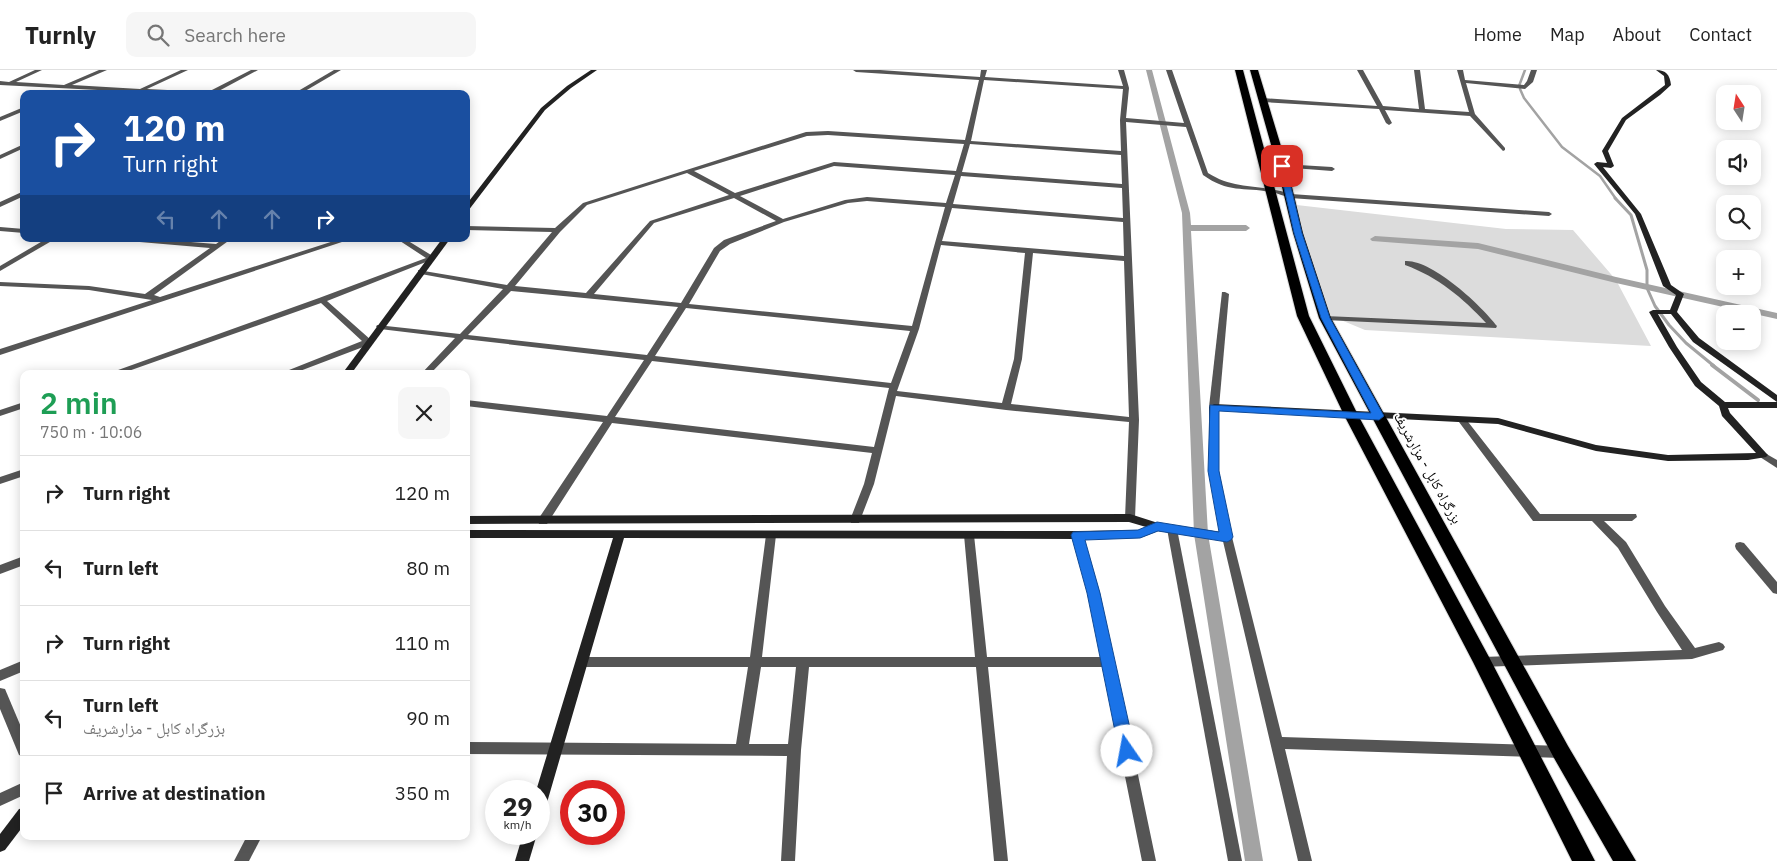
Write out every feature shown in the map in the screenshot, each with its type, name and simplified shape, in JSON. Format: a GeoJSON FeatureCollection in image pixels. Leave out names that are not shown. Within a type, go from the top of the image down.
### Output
{"type":"FeatureCollection","features":[{"type":"Feature","properties":{"kind":"highway"},"geometry":{"type":"LineString","coordinates":[[1239,70],[1303,316],[1351,415],[1482,662],[1525,750],[1584,861]]}},
{"type":"Feature","properties":{"kind":"highway","name":"بزرگراه کابل - مزارشریف"},"geometry":{"type":"LineString","coordinates":[[1254,70],[1282,166],[1298,233],[1325,318],[1514,662],[1561,752],[1625,861]]}},
{"type":"Feature","properties":{"kind":"street"},"geometry":{"type":"LineString","coordinates":[[9,83],[39,70]]}},
{"type":"Feature","properties":{"kind":"street"},"geometry":{"type":"LineString","coordinates":[[63,86],[104,70]]}},
{"type":"Feature","properties":{"kind":"street"},"geometry":{"type":"LineString","coordinates":[[0,82],[140,90],[185,70]]}},
{"type":"Feature","properties":{"kind":"street"},"geometry":{"type":"LineString","coordinates":[[217,90],[255,70]]}},
{"type":"Feature","properties":{"kind":"street"},"geometry":{"type":"LineString","coordinates":[[303,90],[338,70]]}},
{"type":"Feature","properties":{"kind":"street"},"geometry":{"type":"LineString","coordinates":[[470,198],[543,109],[569,87],[594,70]]}},
{"type":"Feature","properties":{"kind":"street"},"geometry":{"type":"LineString","coordinates":[[856,70],[984,74],[1126,88]]}},
{"type":"Feature","properties":{"kind":"street"},"geometry":{"type":"LineString","coordinates":[[1121,70],[1126,88],[1123,120],[1134,420],[1130,518]]}},
{"type":"Feature","properties":{"kind":"street"},"geometry":{"type":"LineString","coordinates":[[1169,70],[1204,174],[1215,182],[1231,188],[1270,190],[1290,196],[1548,214]]}},
{"type":"Feature","properties":{"kind":"street"},"geometry":{"type":"LineString","coordinates":[[1360,70],[1389,123]]}},
{"type":"Feature","properties":{"kind":"street"},"geometry":{"type":"LineString","coordinates":[[1416,70],[1422,111]]}},
{"type":"Feature","properties":{"kind":"street"},"geometry":{"type":"LineString","coordinates":[[1460,70],[1472,114],[1504,149]]}},
{"type":"Feature","properties":{"kind":"street"},"geometry":{"type":"LineString","coordinates":[[1462,81],[1525,88],[1530,82],[1534,70]]}},
{"type":"Feature","properties":{"kind":"street"},"geometry":{"type":"LineString","coordinates":[[1660,70],[1668,79],[1668,85],[1624,119],[1605,151],[1611,166],[1597,164],[1638,214],[1667,286],[1680,294],[1673,312]]}},
{"type":"Feature","properties":{"kind":"street"},"geometry":{"type":"LineString","coordinates":[[855,520],[869,484],[893,390],[915,329],[968,142],[984,74]]}},
{"type":"Feature","properties":{"kind":"street"},"geometry":{"type":"LineString","coordinates":[[66,90],[73,87]]}},
{"type":"Feature","properties":{"kind":"street"},"geometry":{"type":"LineString","coordinates":[[1262,100],[1472,114]]}},
{"type":"Feature","properties":{"kind":"street"},"geometry":{"type":"LineString","coordinates":[[0,119],[20,110]]}},
{"type":"Feature","properties":{"kind":"street"},"geometry":{"type":"LineString","coordinates":[[1123,120],[1155,124],[1188,125]]}},
{"type":"Feature","properties":{"kind":"street"},"geometry":{"type":"LineString","coordinates":[[429,370],[509,288],[557,230],[585,204],[806,134],[828,132],[1125,153]]}},
{"type":"Feature","properties":{"kind":"street"},"geometry":{"type":"LineString","coordinates":[[0,157],[20,148]]}},
{"type":"Feature","properties":{"kind":"street"},"geometry":{"type":"LineString","coordinates":[[0,149],[20,150]]}},
{"type":"Feature","properties":{"kind":"street"},"geometry":{"type":"LineString","coordinates":[[589,295],[652,222],[834,164],[1125,186]]}},
{"type":"Feature","properties":{"kind":"street"},"geometry":{"type":"LineString","coordinates":[[1282,166],[1332,169]]}},
{"type":"Feature","properties":{"kind":"street"},"geometry":{"type":"LineString","coordinates":[[688,171],[782,221]]}},
{"type":"Feature","properties":{"kind":"street"},"geometry":{"type":"LineString","coordinates":[[0,205],[20,194]]}},
{"type":"Feature","properties":{"kind":"street"},"geometry":{"type":"LineString","coordinates":[[543,521],[683,306],[717,250],[727,242],[782,221],[857,200],[1127,220]]}},
{"type":"Feature","properties":{"kind":"street"},"geometry":{"type":"LineString","coordinates":[[470,228],[557,230]]}},
{"type":"Feature","properties":{"kind":"street"},"geometry":{"type":"LineString","coordinates":[[0,229],[20,231]]}},
{"type":"Feature","properties":{"kind":"street"},"geometry":{"type":"LineString","coordinates":[[0,270],[46,242]]}},
{"type":"Feature","properties":{"kind":"street"},"geometry":{"type":"LineString","coordinates":[[166,242],[217,246]]}},
{"type":"Feature","properties":{"kind":"street"},"geometry":{"type":"LineString","coordinates":[[146,297],[223,242]]}},
{"type":"Feature","properties":{"kind":"street"},"geometry":{"type":"LineString","coordinates":[[0,352],[338,242]]}},
{"type":"Feature","properties":{"kind":"street"},"geometry":{"type":"LineString","coordinates":[[405,242],[432,258]]}},
{"type":"Feature","properties":{"kind":"street"},"geometry":{"type":"LineString","coordinates":[[349,370],[444,242]]}},
{"type":"Feature","properties":{"kind":"street"},"geometry":{"type":"LineString","coordinates":[[938,243],[1129,259]]}},
{"type":"Feature","properties":{"kind":"street"},"geometry":{"type":"LineString","coordinates":[[1006,407],[1018,359],[1029,251]]}},
{"type":"Feature","properties":{"kind":"street"},"geometry":{"type":"LineString","coordinates":[[122,370],[322,300],[432,258]]}},
{"type":"Feature","properties":{"kind":"street"},"geometry":{"type":"LineString","coordinates":[[1325,318],[1493,326],[1470,299],[1426,269],[1408,263]]}},
{"type":"Feature","properties":{"kind":"street"},"geometry":{"type":"LineString","coordinates":[[421,272],[509,288],[915,329]]}},
{"type":"Feature","properties":{"kind":"street"},"geometry":{"type":"LineString","coordinates":[[0,284],[90,288],[163,299]]}},
{"type":"Feature","properties":{"kind":"street"},"geometry":{"type":"LineString","coordinates":[[1225,294],[1214,407],[1214,471],[1227,537],[1305,861]]}},
{"type":"Feature","properties":{"kind":"street"},"geometry":{"type":"LineString","coordinates":[[322,300],[368,342]]}},
{"type":"Feature","properties":{"kind":"street"},"geometry":{"type":"LineString","coordinates":[[1673,312],[1652,312],[1698,384],[1723,405],[1725,414],[1763,455],[1777,465]]}},
{"type":"Feature","properties":{"kind":"street"},"geometry":{"type":"LineString","coordinates":[[1673,312],[1696,340],[1777,399]]}},
{"type":"Feature","properties":{"kind":"street"},"geometry":{"type":"LineString","coordinates":[[380,328],[648,359],[893,390],[1006,407],[1134,420]]}},
{"type":"Feature","properties":{"kind":"street"},"geometry":{"type":"LineString","coordinates":[[294,370],[368,342]]}},
{"type":"Feature","properties":{"kind":"street"},"geometry":{"type":"LineString","coordinates":[[470,403],[877,450]]}},
{"type":"Feature","properties":{"kind":"street"},"geometry":{"type":"LineString","coordinates":[[1723,405],[1777,405]]}},
{"type":"Feature","properties":{"kind":"street"},"geometry":{"type":"LineString","coordinates":[[0,413],[20,406]]}},
{"type":"Feature","properties":{"kind":"street"},"geometry":{"type":"LineString","coordinates":[[1214,407],[1498,421],[1596,448],[1668,458],[1748,457],[1763,455]]}},
{"type":"Feature","properties":{"kind":"street"},"geometry":{"type":"LineString","coordinates":[[1462,420],[1537,518],[1632,518]]}},
{"type":"Feature","properties":{"kind":"street"},"geometry":{"type":"LineString","coordinates":[[0,481],[20,474]]}},
{"type":"Feature","properties":{"kind":"street"},"geometry":{"type":"LineString","coordinates":[[470,520],[1130,518],[1157,527],[1227,537]]}},
{"type":"Feature","properties":{"kind":"street"},"geometry":{"type":"LineString","coordinates":[[1595,518],[1622,545],[1661,609],[1692,654]]}},
{"type":"Feature","properties":{"kind":"street"},"geometry":{"type":"LineString","coordinates":[[470,534],[620,536],[1078,535],[1140,534],[1157,527]]}},
{"type":"Feature","properties":{"kind":"street"},"geometry":{"type":"LineString","coordinates":[[1172,529],[1235,861]]}},
{"type":"Feature","properties":{"kind":"street"},"geometry":{"type":"LineString","coordinates":[[970,535],[1001,861]]}},
{"type":"Feature","properties":{"kind":"street"},"geometry":{"type":"LineString","coordinates":[[1078,535],[1094,593],[1149,861]]}},
{"type":"Feature","properties":{"kind":"street"},"geometry":{"type":"LineString","coordinates":[[547,780],[620,536]]}},
{"type":"Feature","properties":{"kind":"street"},"geometry":{"type":"LineString","coordinates":[[742,749],[771,536]]}},
{"type":"Feature","properties":{"kind":"street"},"geometry":{"type":"LineString","coordinates":[[1740,546],[1777,590]]}},
{"type":"Feature","properties":{"kind":"street"},"geometry":{"type":"LineString","coordinates":[[0,570],[20,562]]}},
{"type":"Feature","properties":{"kind":"street"},"geometry":{"type":"LineString","coordinates":[[1482,662],[1692,654],[1719,647]]}},
{"type":"Feature","properties":{"kind":"street"},"geometry":{"type":"LineString","coordinates":[[582,662],[1108,662]]}},
{"type":"Feature","properties":{"kind":"street"},"geometry":{"type":"LineString","coordinates":[[788,861],[794,750],[803,663]]}},
{"type":"Feature","properties":{"kind":"street"},"geometry":{"type":"LineString","coordinates":[[0,676],[20,666]]}},
{"type":"Feature","properties":{"kind":"street"},"geometry":{"type":"LineString","coordinates":[[0,693],[20,741]]}},
{"type":"Feature","properties":{"kind":"street"},"geometry":{"type":"LineString","coordinates":[[1276,743],[1561,752]]}},
{"type":"Feature","properties":{"kind":"street"},"geometry":{"type":"LineString","coordinates":[[470,748],[794,750]]}},
{"type":"Feature","properties":{"kind":"street"},"geometry":{"type":"LineString","coordinates":[[0,800],[20,790]]}},
{"type":"Feature","properties":{"kind":"street"},"geometry":{"type":"LineString","coordinates":[[0,845],[20,819]]}},
{"type":"Feature","properties":{"kind":"street"},"geometry":{"type":"LineString","coordinates":[[241,861],[253,840]]}},
{"type":"Feature","properties":{"kind":"street"},"geometry":{"type":"LineString","coordinates":[[522,861],[527,845]]}},
{"type":"Feature","properties":{"kind":"shaded area"},"geometry":{"type":"Polygon","coordinates":[[[1288,204],[1506,229],[1573,230],[1616,280],[1651,346],[1365,330],[1324,313],[1288,204]]]}},
{"type":"Feature","properties":{"kind":"waterway"},"geometry":{"type":"LineString","coordinates":[[1149,70],[1186,213],[1201,534],[1254,861]]}},
{"type":"Feature","properties":{"kind":"waterway"},"geometry":{"type":"LineString","coordinates":[[1519,86],[1525,70]]}},
{"type":"Feature","properties":{"kind":"waterway"},"geometry":{"type":"LineString","coordinates":[[1520,89],[1524,98],[1562,147],[1600,176],[1616,199]]}},
{"type":"Feature","properties":{"kind":"waterway"},"geometry":{"type":"LineString","coordinates":[[1615,198],[1631,215],[1647,270],[1647,288],[1655,306],[1686,343],[1714,366]]}},
{"type":"Feature","properties":{"kind":"waterway"},"geometry":{"type":"LineString","coordinates":[[1188,228],[1246,228]]}},
{"type":"Feature","properties":{"kind":"waterway"},"geometry":{"type":"LineString","coordinates":[[1375,239],[1478,246],[1616,280],[1777,316]]}},
{"type":"Feature","properties":{"kind":"waterway"},"geometry":{"type":"LineString","coordinates":[[1712,365],[1758,400]]}},
{"type":"Feature","properties":{"kind":"route"},"geometry":{"type":"LineString","coordinates":[[1127,751],[1094,593],[1078,535],[1140,534],[1157,527],[1227,537],[1214,471],[1214,407],[1379,416],[1325,318],[1298,233],[1282,166]]}}]}
